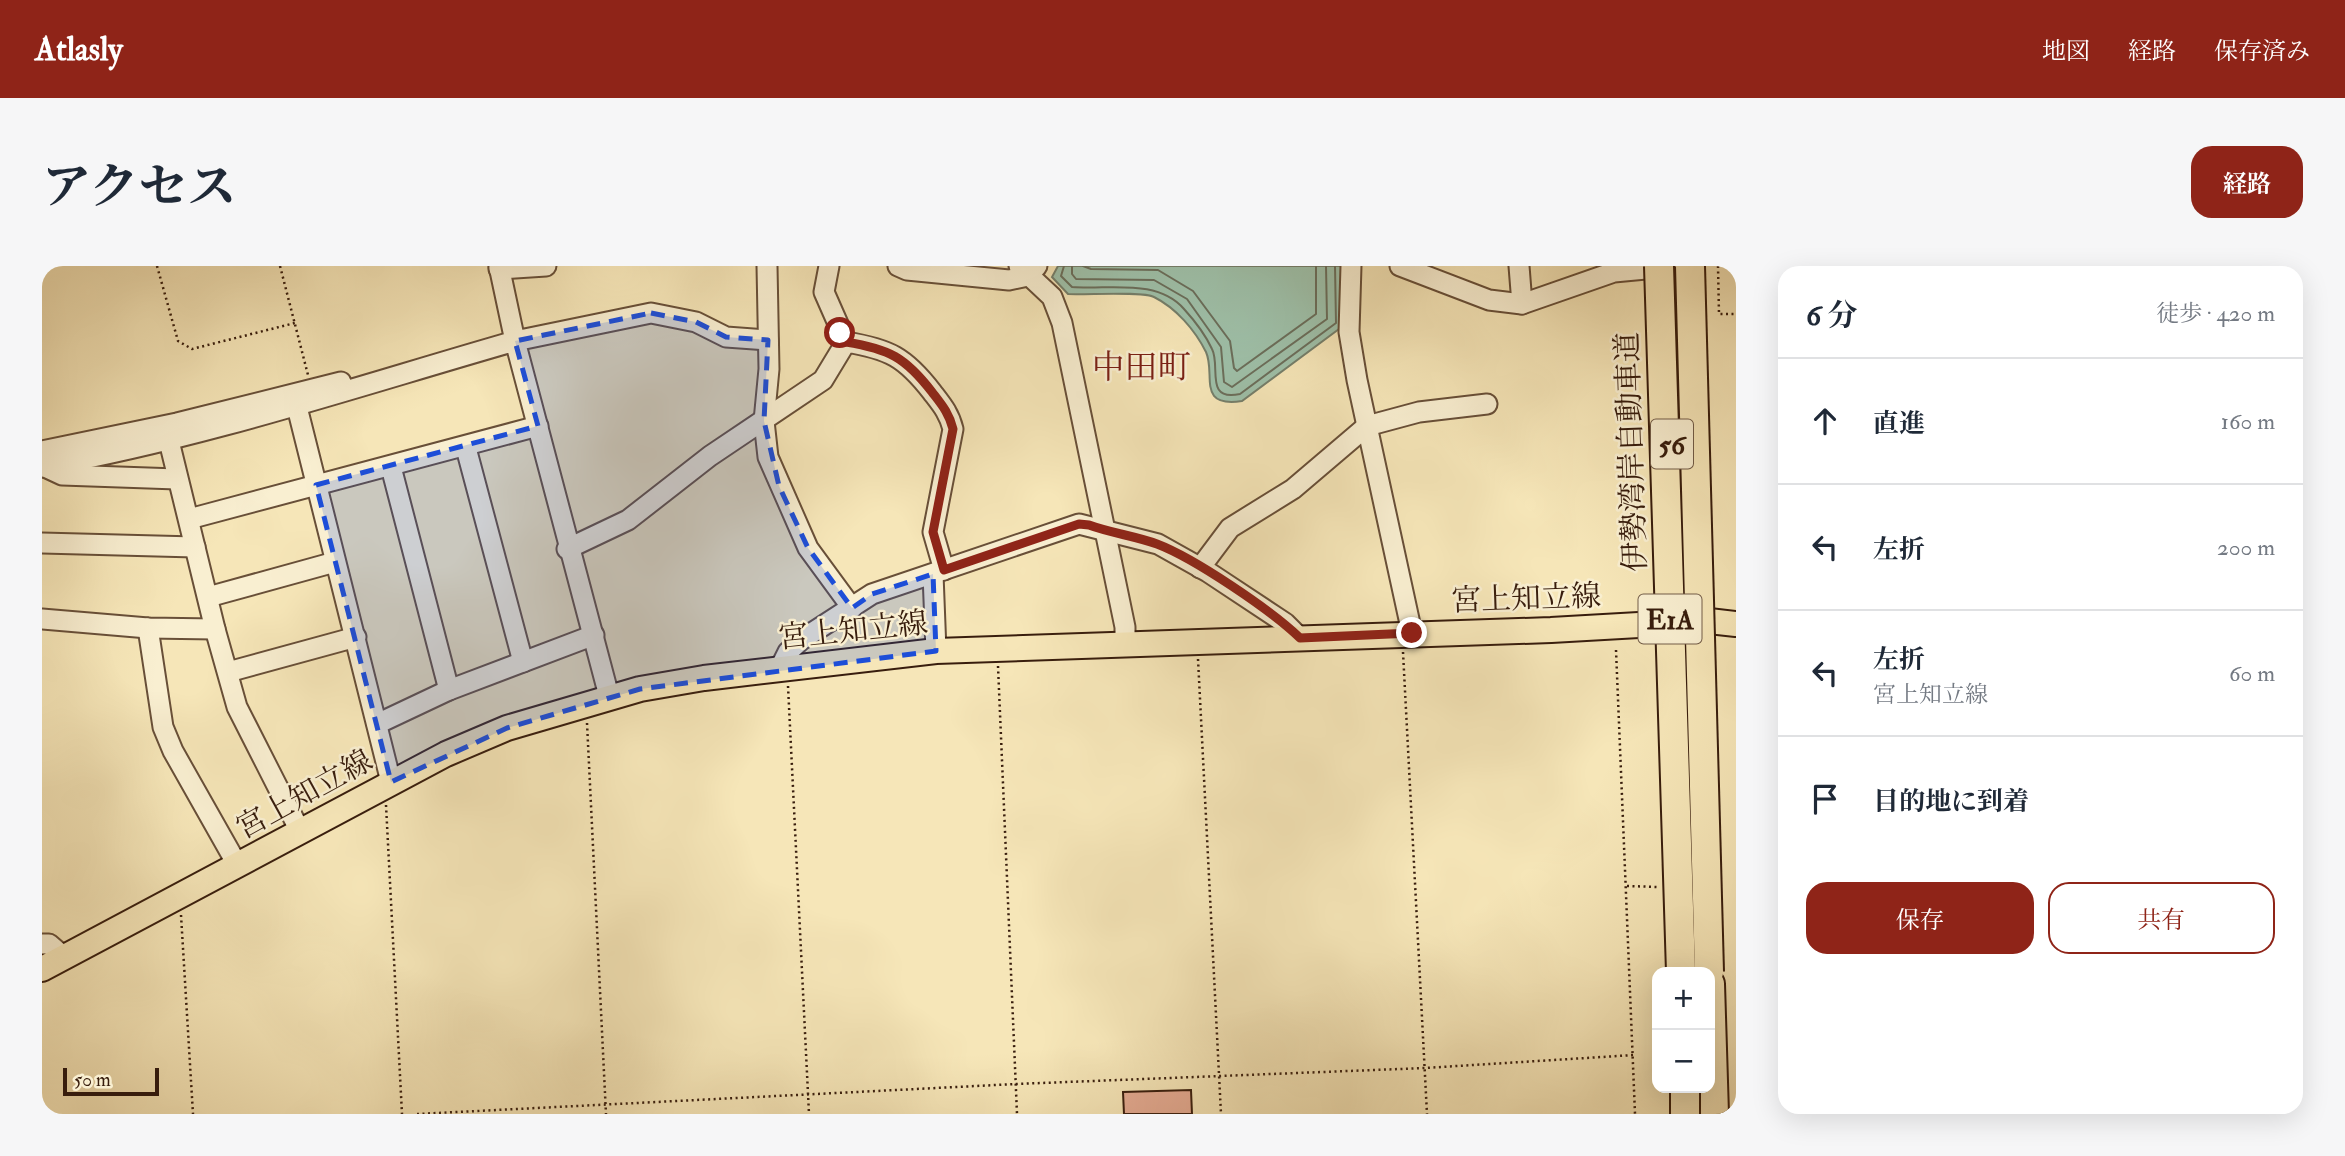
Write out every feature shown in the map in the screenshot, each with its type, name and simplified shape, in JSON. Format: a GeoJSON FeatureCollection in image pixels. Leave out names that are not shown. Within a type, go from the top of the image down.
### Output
{"type":"FeatureCollection","features":[{"type":"Feature","properties":{"kind":"highway","name":"伊勢湾岸自動車道"},"geometry":{"type":"LineString","coordinates":[[1659,266],[1681,967]]}},
{"type":"Feature","properties":{"kind":"highway","name":"伊勢湾岸自動車道"},"geometry":{"type":"LineString","coordinates":[[1690,266],[1709,967]]}},
{"type":"Feature","properties":{"kind":"highway"},"geometry":{"type":"LineString","coordinates":[[1711,1030],[1714,1114]]}},
{"type":"Feature","properties":{"kind":"highway"},"geometry":{"type":"LineString","coordinates":[[1685,1093],[1685,1114]]}},
{"type":"Feature","properties":{"kind":"main road","name":"56"},"geometry":{"type":"LineString","coordinates":[[1667,266],[1688,889],[1686,967]]}},
{"type":"Feature","properties":{"kind":"main road","name":"56"},"geometry":{"type":"LineString","coordinates":[[1700,266],[1709,621],[1727,1114]]}},
{"type":"Feature","properties":{"kind":"main road","name":"宮上知立線"},"geometry":{"type":"LineString","coordinates":[[42,969],[181,898],[391,782],[507,728],[597,699],[704,678],[936,651],[998,651],[1407,633],[1551,630],[1677,622],[1736,624]]}},
{"type":"Feature","properties":{"kind":"street"},"geometry":{"type":"LineString","coordinates":[[547,266],[499,268],[568,549],[594,635],[597,699]]}},
{"type":"Feature","properties":{"kind":"street"},"geometry":{"type":"LineString","coordinates":[[767,266],[768,340],[764,421],[768,457],[808,548],[852,608]]}},
{"type":"Feature","properties":{"kind":"street"},"geometry":{"type":"LineString","coordinates":[[829,266],[824,292],[846,342]]}},
{"type":"Feature","properties":{"kind":"street"},"geometry":{"type":"LineString","coordinates":[[898,266],[907,270],[1009,280],[1028,269],[1052,297],[1062,323],[1125,627],[1125,646]]}},
{"type":"Feature","properties":{"kind":"street"},"geometry":{"type":"LineString","coordinates":[[1351,266],[1349,332],[1407,633]]}},
{"type":"Feature","properties":{"kind":"street"},"geometry":{"type":"LineString","coordinates":[[1400,266],[1489,300],[1521,304],[1614,269],[1667,266]]}},
{"type":"Feature","properties":{"kind":"street"},"geometry":{"type":"LineString","coordinates":[[1519,266],[1521,304]]}},
{"type":"Feature","properties":{"kind":"street"},"geometry":{"type":"LineString","coordinates":[[43,462],[169,441],[297,407],[515,341],[651,313],[696,322],[726,337],[768,340]]}},
{"type":"Feature","properties":{"kind":"street"},"geometry":{"type":"LineString","coordinates":[[568,549],[628,520],[710,456],[823,380],[846,342]]}},
{"type":"Feature","properties":{"kind":"street"},"geometry":{"type":"LineString","coordinates":[[846,342],[873,346],[911,365],[949,414],[953,429],[933,532],[938,572],[936,651]]}},
{"type":"Feature","properties":{"kind":"street"},"geometry":{"type":"LineString","coordinates":[[43,462],[312,388],[374,375],[383,379]]}},
{"type":"Feature","properties":{"kind":"street"},"geometry":{"type":"LineString","coordinates":[[1200,568],[1230,528],[1293,489],[1367,426],[1419,412],[1487,404]]}},
{"type":"Feature","properties":{"kind":"street"},"geometry":{"type":"LineString","coordinates":[[297,407],[391,782]]}},
{"type":"Feature","properties":{"kind":"street"},"geometry":{"type":"LineString","coordinates":[[188,519],[466,448],[538,426]]}},
{"type":"Feature","properties":{"kind":"street"},"geometry":{"type":"LineString","coordinates":[[169,441],[237,707],[301,833]]}},
{"type":"Feature","properties":{"kind":"street"},"geometry":{"type":"LineString","coordinates":[[466,448],[523,662]]}},
{"type":"Feature","properties":{"kind":"street"},"geometry":{"type":"LineString","coordinates":[[43,462],[62,475],[177,479]]}},
{"type":"Feature","properties":{"kind":"street"},"geometry":{"type":"LineString","coordinates":[[391,467],[449,690]]}},
{"type":"Feature","properties":{"kind":"street"},"geometry":{"type":"LineString","coordinates":[[783,669],[788,652],[802,640],[872,594],[1079,524],[1158,544],[1284,623],[1300,638]]}},
{"type":"Feature","properties":{"kind":"street"},"geometry":{"type":"LineString","coordinates":[[42,543],[195,547]]}},
{"type":"Feature","properties":{"kind":"street"},"geometry":{"type":"LineString","coordinates":[[208,597],[335,562]]}},
{"type":"Feature","properties":{"kind":"street"},"geometry":{"type":"LineString","coordinates":[[42,619],[148,628],[215,629]]}},
{"type":"Feature","properties":{"kind":"street"},"geometry":{"type":"LineString","coordinates":[[148,628],[163,727],[173,751],[238,866]]}},
{"type":"Feature","properties":{"kind":"street"},"geometry":{"type":"LineString","coordinates":[[377,724],[449,690],[594,635]]}},
{"type":"Feature","properties":{"kind":"street"},"geometry":{"type":"LineString","coordinates":[[228,672],[356,637]]}},
{"type":"Feature","properties":{"kind":"street"},"geometry":{"type":"LineString","coordinates":[[42,944],[48,944],[64,957]]}},
{"type":"Feature","properties":{"kind":"path"},"geometry":{"type":"LineString","coordinates":[[157,266],[178,341],[186,347],[192,349],[295,323]]}},
{"type":"Feature","properties":{"kind":"path"},"geometry":{"type":"LineString","coordinates":[[280,266],[312,388]]}},
{"type":"Feature","properties":{"kind":"path"},"geometry":{"type":"LineString","coordinates":[[1718,266],[1718,314],[1736,314]]}},
{"type":"Feature","properties":{"kind":"path"},"geometry":{"type":"LineString","coordinates":[[1407,633],[1427,1114]]}},
{"type":"Feature","properties":{"kind":"path"},"geometry":{"type":"LineString","coordinates":[[1198,643],[1221,1114]]}},
{"type":"Feature","properties":{"kind":"path"},"geometry":{"type":"LineString","coordinates":[[1616,650],[1634,1055],[1634,1114]]}},
{"type":"Feature","properties":{"kind":"path"},"geometry":{"type":"LineString","coordinates":[[998,651],[1017,1114]]}},
{"type":"Feature","properties":{"kind":"path"},"geometry":{"type":"LineString","coordinates":[[783,669],[809,1114]]}},
{"type":"Feature","properties":{"kind":"path"},"geometry":{"type":"LineString","coordinates":[[597,699],[606,1114]]}},
{"type":"Feature","properties":{"kind":"path"},"geometry":{"type":"LineString","coordinates":[[391,782],[386,800],[401,1114]]}},
{"type":"Feature","properties":{"kind":"path"},"geometry":{"type":"LineString","coordinates":[[181,898],[193,1114]]}},
{"type":"Feature","properties":{"kind":"path"},"geometry":{"type":"LineString","coordinates":[[417,1114],[1016,1084],[1425,1068],[1634,1055]]}},
{"type":"Feature","properties":{"kind":"highlighted area"},"geometry":{"type":"Polygon","coordinates":[[[651,313],[696,322],[726,337],[768,340],[764,421],[779,486],[808,548],[852,608],[872,594],[933,574],[936,651],[640,689],[507,728],[391,782],[316,485],[538,426],[515,341],[651,313]]]}},
{"type":"Feature","properties":{"kind":"water"},"geometry":{"type":"Polygon","coordinates":[[[1058,266],[1342,266],[1343,326],[1242,401],[1228,402],[1213,394],[1206,352],[1191,328],[1170,307],[1148,295],[1068,294],[1052,277],[1058,266]]]}},
{"type":"Feature","properties":{"kind":"building"},"geometry":{"type":"Polygon","coordinates":[[[1191,1090],[1192,1114],[1124,1114],[1123,1092],[1191,1090]]]}},
{"type":"Feature","properties":{"kind":"district","name":"中田町"},"geometry":{"type":"Point","coordinates":[1141,366]}},
{"type":"Feature","properties":{"kind":"route"},"geometry":{"type":"LineString","coordinates":[[840,333],[846,342],[873,346],[911,365],[949,414],[953,429],[933,532],[944,570],[1079,524],[1089,525],[1158,544],[1208,572],[1284,623],[1300,638],[1412,633]]}}]}
